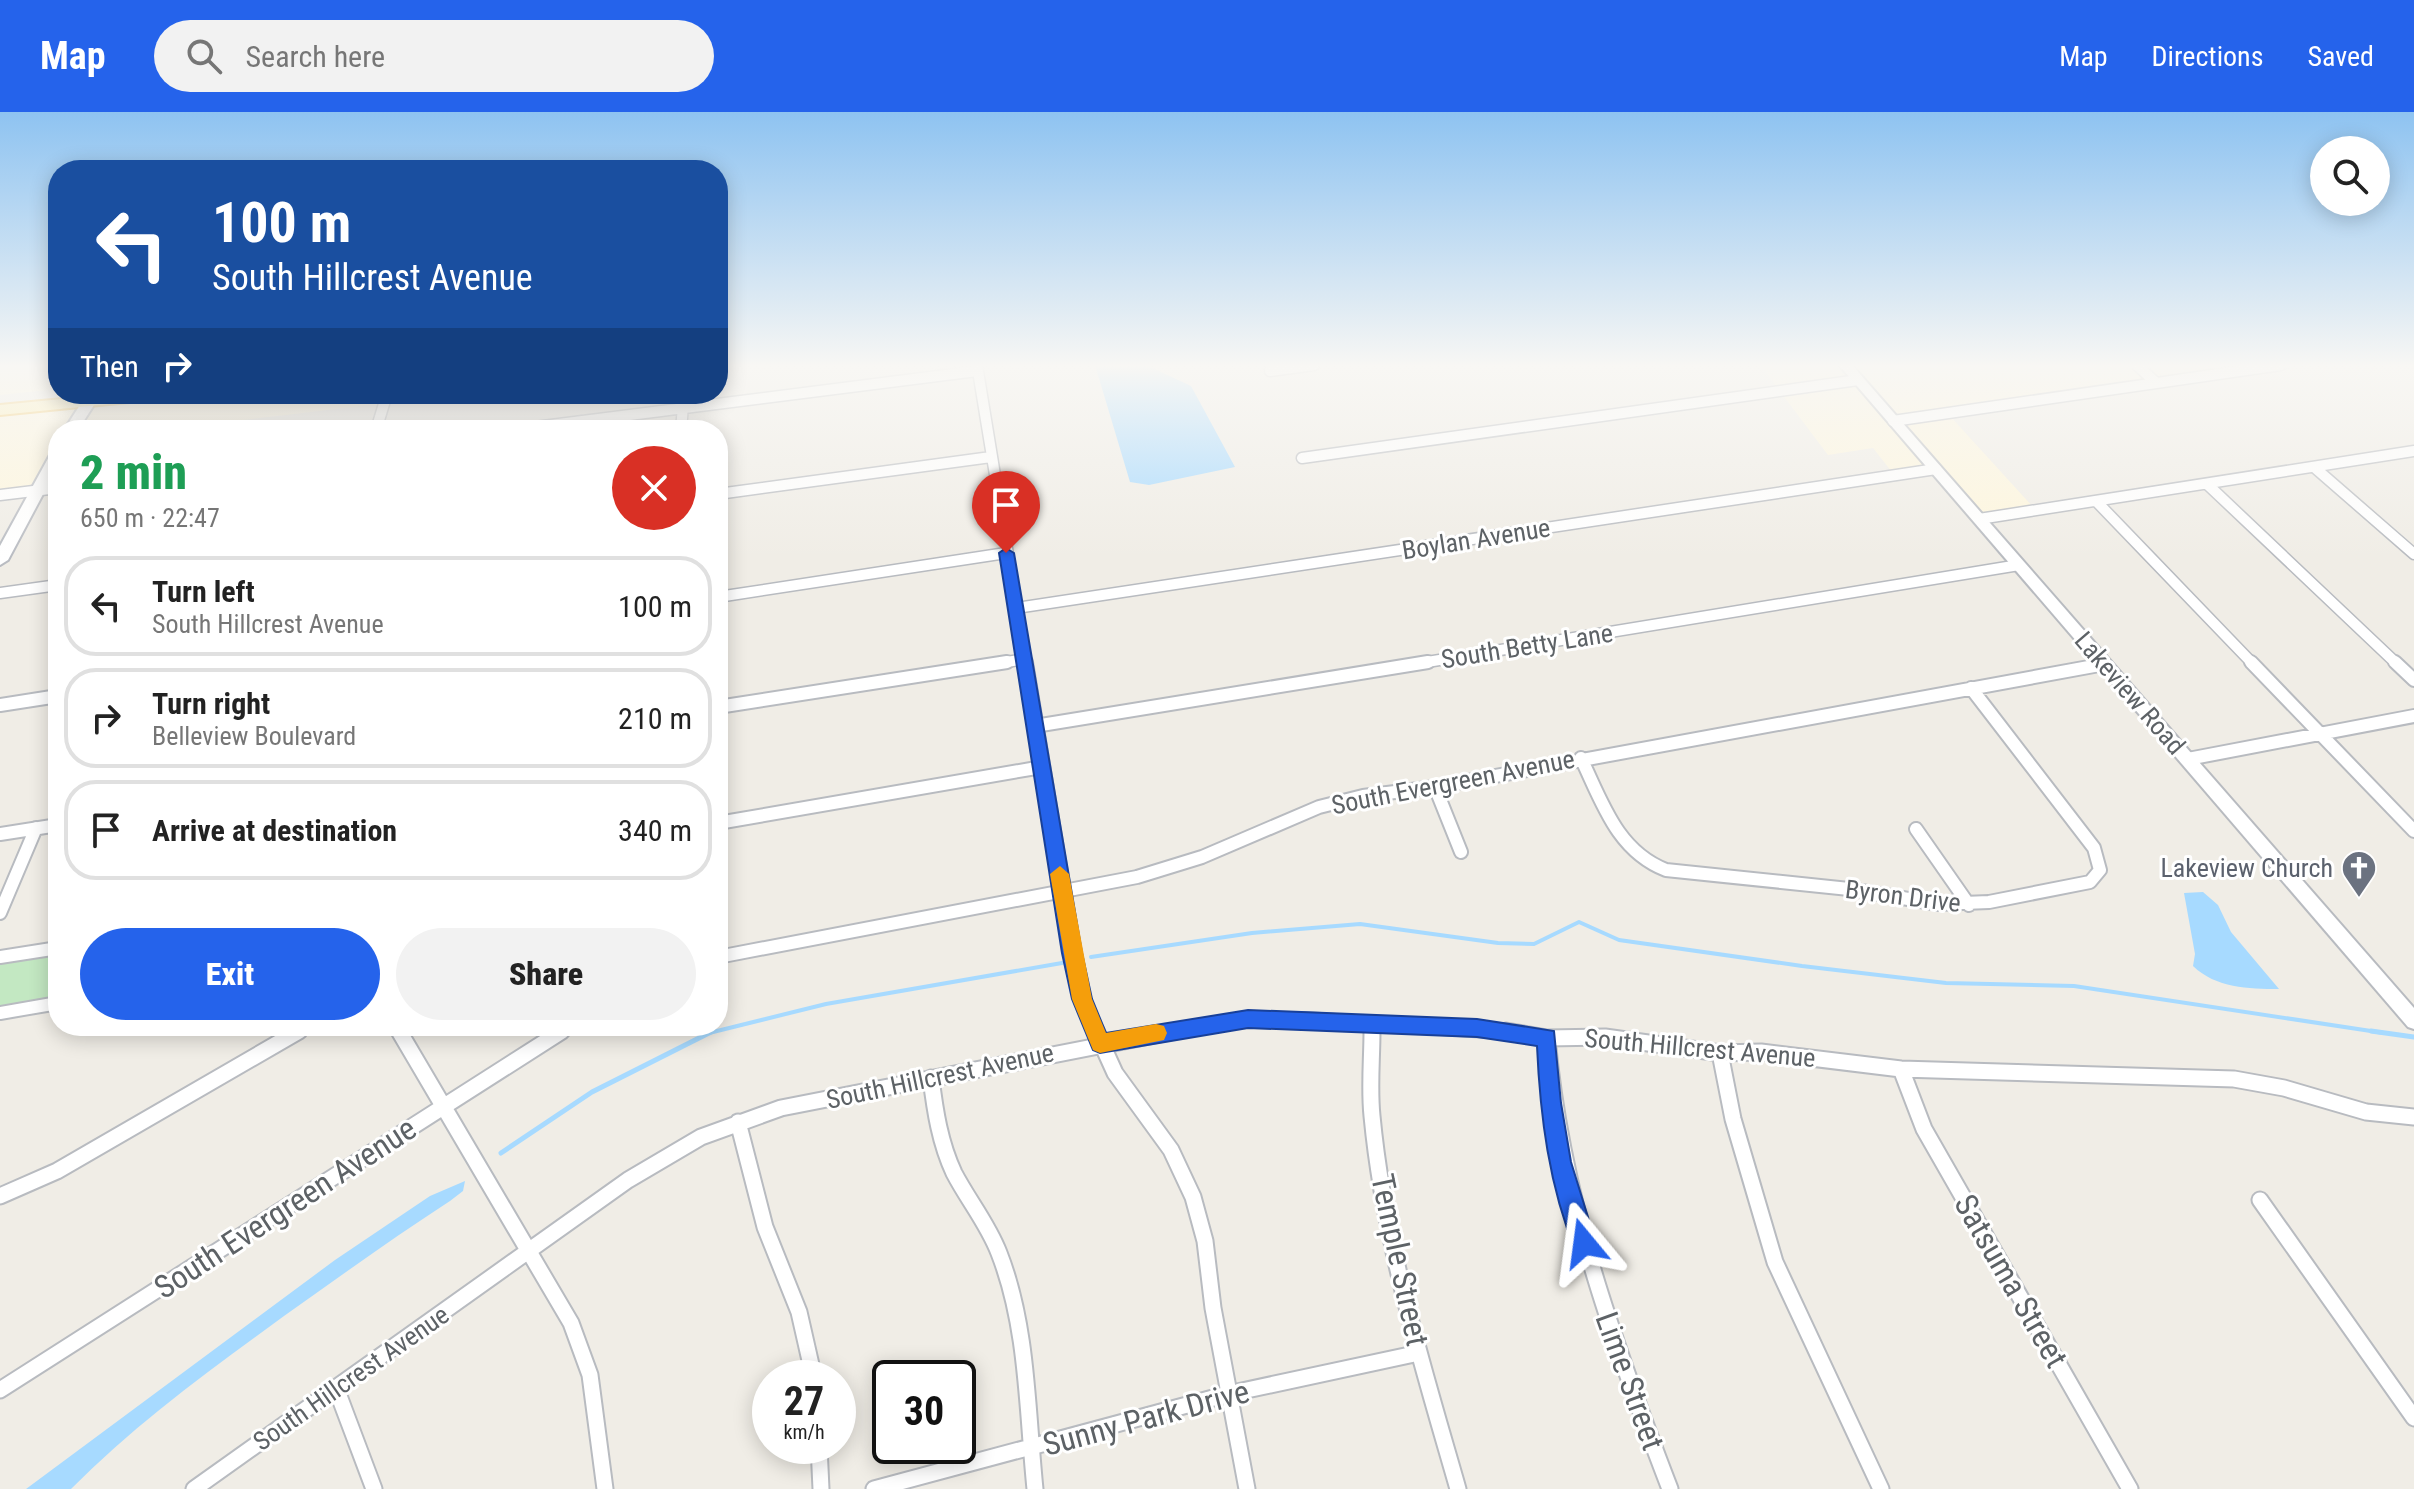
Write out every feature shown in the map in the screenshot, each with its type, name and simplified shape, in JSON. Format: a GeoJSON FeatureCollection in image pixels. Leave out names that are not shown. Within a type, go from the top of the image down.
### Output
{"type":"FeatureCollection","features":[{"type":"Feature","properties":{"kind":"main road"},"geometry":{"type":"LineString","coordinates":[[0,560],[48,472]]}},
{"type":"Feature","properties":{"kind":"street"},"geometry":{"type":"LineString","coordinates":[[987,429],[1082,999],[1115,1073],[1171,1150],[1193,1197],[1205,1241],[1228,1394],[1247,1489]]}},
{"type":"Feature","properties":{"kind":"street"},"geometry":{"type":"LineString","coordinates":[[1302,458],[1507,429]]}},
{"type":"Feature","properties":{"kind":"street","name":"Lakeview Road"},"geometry":{"type":"LineString","coordinates":[[1900,429],[2414,1021]]}},
{"type":"Feature","properties":{"kind":"street"},"geometry":{"type":"LineString","coordinates":[[1979,519],[2414,451]]}},
{"type":"Feature","properties":{"kind":"street"},"geometry":{"type":"LineString","coordinates":[[728,493],[991,457]]}},
{"type":"Feature","properties":{"kind":"street"},"geometry":{"type":"LineString","coordinates":[[2314,467],[2414,554]]}},
{"type":"Feature","properties":{"kind":"street","name":"Boylan Avenue"},"geometry":{"type":"LineString","coordinates":[[1016,608],[1936,469]]}},
{"type":"Feature","properties":{"kind":"street"},"geometry":{"type":"LineString","coordinates":[[2207,484],[2414,680]]}},
{"type":"Feature","properties":{"kind":"street"},"geometry":{"type":"LineString","coordinates":[[0,495],[48,490]]}},
{"type":"Feature","properties":{"kind":"street"},"geometry":{"type":"LineString","coordinates":[[2096,501],[2414,831]]}},
{"type":"Feature","properties":{"kind":"street"},"geometry":{"type":"LineString","coordinates":[[728,595],[1006,553]]}},
{"type":"Feature","properties":{"kind":"street","name":"South Betty Lane"},"geometry":{"type":"LineString","coordinates":[[1035,726],[2019,565]]}},
{"type":"Feature","properties":{"kind":"street"},"geometry":{"type":"LineString","coordinates":[[0,593],[48,586]]}},
{"type":"Feature","properties":{"kind":"street"},"geometry":{"type":"LineString","coordinates":[[728,705],[1025,659]]}},
{"type":"Feature","properties":{"kind":"street","name":"South Evergreen Avenue"},"geometry":{"type":"LineString","coordinates":[[728,955],[1137,877],[1202,857],[1319,807],[1363,796],[1435,787],[2105,664]]}},
{"type":"Feature","properties":{"kind":"street","name":"Byron Drive"},"geometry":{"type":"LineString","coordinates":[[1581,758],[1626,846],[1633,855],[1656,868],[1849,889],[1938,904],[1969,905],[2083,885],[2097,879],[2102,871],[2102,861],[2094,848],[1971,688]]}},
{"type":"Feature","properties":{"kind":"street"},"geometry":{"type":"LineString","coordinates":[[0,705],[48,698]]}},
{"type":"Feature","properties":{"kind":"street"},"geometry":{"type":"LineString","coordinates":[[2188,759],[2414,716]]}},
{"type":"Feature","properties":{"kind":"street"},"geometry":{"type":"LineString","coordinates":[[728,821],[1042,767]]}},
{"type":"Feature","properties":{"kind":"street"},"geometry":{"type":"LineString","coordinates":[[1435,787],[1461,852]]}},
{"type":"Feature","properties":{"kind":"street"},"geometry":{"type":"LineString","coordinates":[[0,834],[48,826]]}},
{"type":"Feature","properties":{"kind":"street"},"geometry":{"type":"LineString","coordinates":[[0,913],[36,828]]}},
{"type":"Feature","properties":{"kind":"street"},"geometry":{"type":"LineString","coordinates":[[1916,829],[1969,905]]}},
{"type":"Feature","properties":{"kind":"street"},"geometry":{"type":"LineString","coordinates":[[0,957],[48,950]]}},
{"type":"Feature","properties":{"kind":"street"},"geometry":{"type":"LineString","coordinates":[[0,1013],[48,1005]]}},
{"type":"Feature","properties":{"kind":"street","name":"South Hillcrest Avenue"},"geometry":{"type":"LineString","coordinates":[[194,1489],[663,1157],[738,1122],[781,1108],[1100,1043],[1248,1019],[1306,1019],[1372,1026],[1424,1025],[1503,1030],[1547,1038],[1605,1037],[1720,1053],[1761,1052],[1901,1069],[2234,1079],[2288,1089],[2351,1111],[2385,1118],[2414,1117]]}},
{"type":"Feature","properties":{"kind":"street","name":"Temple Street"},"geometry":{"type":"LineString","coordinates":[[1372,1026],[1372,1115],[1380,1176],[1419,1353],[1458,1489]]}},
{"type":"Feature","properties":{"kind":"street"},"geometry":{"type":"LineString","coordinates":[[0,1196],[57,1171],[290,1036]]}},
{"type":"Feature","properties":{"kind":"street"},"geometry":{"type":"LineString","coordinates":[[402,1036],[571,1323],[590,1375],[605,1489]]}},
{"type":"Feature","properties":{"kind":"street","name":"South Evergreen Avenue"},"geometry":{"type":"LineString","coordinates":[[0,1390],[553,1036]]}},
{"type":"Feature","properties":{"kind":"street","name":"Lime Street"},"geometry":{"type":"LineString","coordinates":[[1547,1038],[1550,1103],[1560,1162],[1608,1325],[1670,1489]]}},
{"type":"Feature","properties":{"kind":"street"},"geometry":{"type":"LineString","coordinates":[[1720,1053],[1733,1119],[1775,1262],[1881,1489]]}},
{"type":"Feature","properties":{"kind":"street","name":"Satsuma Street"},"geometry":{"type":"LineString","coordinates":[[1901,1069],[1924,1129],[2130,1489]]}},
{"type":"Feature","properties":{"kind":"street"},"geometry":{"type":"LineString","coordinates":[[931,1078],[935,1120],[950,1163],[1000,1255],[1015,1319],[1035,1489]]}},
{"type":"Feature","properties":{"kind":"street"},"geometry":{"type":"LineString","coordinates":[[738,1122],[765,1227],[799,1312],[810,1360]]}},
{"type":"Feature","properties":{"kind":"street"},"geometry":{"type":"LineString","coordinates":[[2260,1200],[2414,1418]]}},
{"type":"Feature","properties":{"kind":"street","name":"Sunny Park Drive"},"geometry":{"type":"LineString","coordinates":[[874,1489],[1031,1450],[1228,1394],[1419,1353]]}},
{"type":"Feature","properties":{"kind":"street"},"geometry":{"type":"LineString","coordinates":[[336,1388],[374,1489]]}},
{"type":"Feature","properties":{"kind":"street"},"geometry":{"type":"LineString","coordinates":[[820,1464],[821,1489]]}},
{"type":"Feature","properties":{"kind":"shaded area"},"geometry":{"type":"Polygon","coordinates":[[[0,429],[48,429],[48,460],[33,488],[0,492],[0,429]]]}},
{"type":"Feature","properties":{"kind":"shaded area"},"geometry":{"type":"Polygon","coordinates":[[[1809,429],[1894,429],[1927,467],[1892,472],[1873,448],[1828,455],[1809,429]]]}},
{"type":"Feature","properties":{"kind":"shaded area"},"geometry":{"type":"Polygon","coordinates":[[[1907,429],[1962,429],[2033,507],[1982,515],[1907,429]]]}},
{"type":"Feature","properties":{"kind":"green space"},"geometry":{"type":"Polygon","coordinates":[[[48,955],[48,999],[0,1007],[0,962],[48,955]]]}},
{"type":"Feature","properties":{"kind":"water"},"geometry":{"type":"Polygon","coordinates":[[[1114,429],[1214,429],[1235,467],[1149,485],[1130,482],[1114,429]]]}},
{"type":"Feature","properties":{"kind":"water"},"geometry":{"type":"Polygon","coordinates":[[[2203,892],[2218,905],[2231,932],[2279,989],[2244,988],[2222,983],[2193,966],[2195,954],[2184,893],[2203,892]]]}},
{"type":"Feature","properties":{"kind":"water"},"geometry":{"type":"Polygon","coordinates":[[[465,1181],[463,1191],[450,1201],[284,1316],[174,1398],[71,1489],[26,1489],[335,1260],[430,1196],[465,1181]]]}},
{"type":"Feature","properties":{"kind":"waterway"},"geometry":{"type":"LineString","coordinates":[[1091,957],[1252,933],[1360,924],[1498,943],[1534,944],[1579,922],[1619,940],[1802,966],[1946,983],[2074,986],[2384,1033]]}},
{"type":"Feature","properties":{"kind":"waterway"},"geometry":{"type":"LineString","coordinates":[[728,1028],[826,1004],[1062,963]]}},
{"type":"Feature","properties":{"kind":"waterway"},"geometry":{"type":"LineString","coordinates":[[2371,1031],[2414,1037]]}},
{"type":"Feature","properties":{"kind":"waterway"},"geometry":{"type":"LineString","coordinates":[[501,1153],[592,1092],[703,1036]]}},
{"type":"Feature","properties":{"kind":"slow traffic"},"geometry":{"type":"LineString","coordinates":[[1060,874],[1082,999],[1100,1043],[1156,1033]]}},
{"type":"Feature","properties":{"kind":"place","name":"Lakeview Church"},"geometry":{"type":"Point","coordinates":[2359,899]}},
{"type":"Feature","properties":{"kind":"route"},"geometry":{"type":"LineString","coordinates":[[1006,553],[1072,953],[1082,999],[1100,1043],[1248,1019],[1477,1028],[1547,1038],[1550,1103],[1560,1162],[1584,1243]]}}]}
